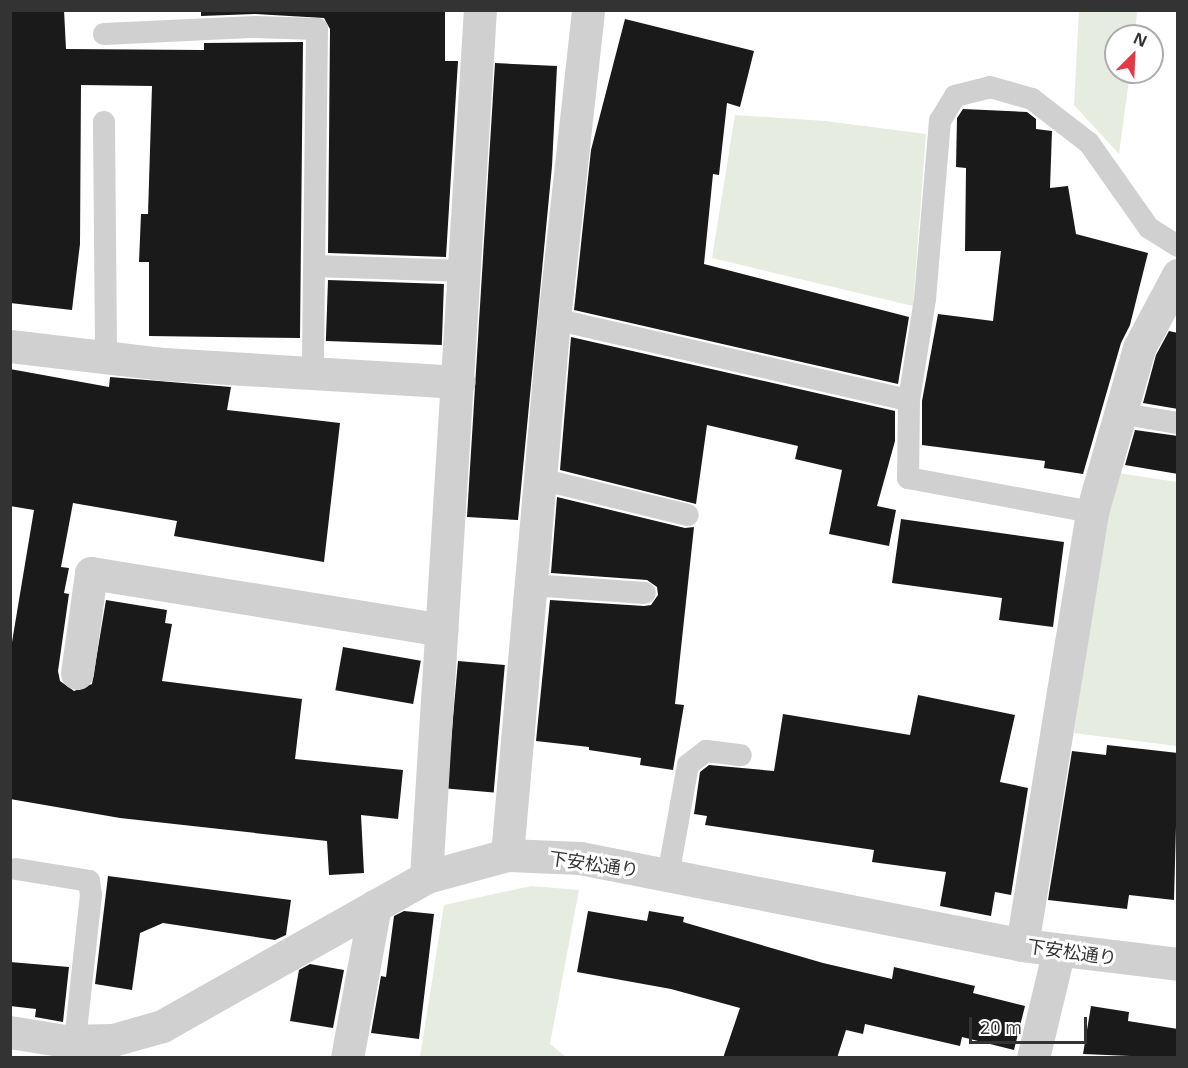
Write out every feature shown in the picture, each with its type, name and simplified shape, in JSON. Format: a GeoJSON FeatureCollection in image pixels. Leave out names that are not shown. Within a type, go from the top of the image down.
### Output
{"type":"FeatureCollection","features":[{"type":"Feature","properties":{"kind":"street"},"geometry":{"type":"LineString","coordinates":[[426,877],[480,10]]}},
{"type":"Feature","properties":{"kind":"street"},"geometry":{"type":"LineString","coordinates":[[507,855],[555,319],[588,10]]}},
{"type":"Feature","properties":{"kind":"street"},"geometry":{"type":"LineString","coordinates":[[1022,945],[1092,512],[1118,412],[1138,348],[1178,275]]}},
{"type":"Feature","properties":{"kind":"street"},"geometry":{"type":"LineString","coordinates":[[10,346],[106,357],[313,375],[458,382]]}},
{"type":"Feature","properties":{"kind":"street"},"geometry":{"type":"LineString","coordinates":[[76,673],[91,573],[441,630]]}},
{"type":"Feature","properties":{"kind":"street","name":"下安松通り"},"geometry":{"type":"LineString","coordinates":[[10,1032],[75,1040],[112,1049],[162,1026],[426,877],[507,855],[579,858],[1022,945],[1178,964]]}},
{"type":"Feature","properties":{"kind":"street"},"geometry":{"type":"LineString","coordinates":[[347,1058],[375,906]]}},
{"type":"Feature","properties":{"kind":"street"},"geometry":{"type":"LineString","coordinates":[[1033,1058],[1059,950]]}},
{"type":"Feature","properties":{"kind":"lane"},"geometry":{"type":"LineString","coordinates":[[104,34],[255,27],[317,29],[313,375]]}},
{"type":"Feature","properties":{"kind":"lane"},"geometry":{"type":"LineString","coordinates":[[1092,512],[908,478],[909,400],[925,299],[940,121],[955,96],[990,87],[1032,99],[1089,143],[1149,228],[1178,246]]}},
{"type":"Feature","properties":{"kind":"lane"},"geometry":{"type":"LineString","coordinates":[[104,122],[106,357]]}},
{"type":"Feature","properties":{"kind":"lane"},"geometry":{"type":"LineString","coordinates":[[315,266],[464,271]]}},
{"type":"Feature","properties":{"kind":"lane"},"geometry":{"type":"LineString","coordinates":[[555,319],[909,400]]}},
{"type":"Feature","properties":{"kind":"lane"},"geometry":{"type":"LineString","coordinates":[[1118,412],[1178,423]]}},
{"type":"Feature","properties":{"kind":"lane"},"geometry":{"type":"LineString","coordinates":[[540,479],[688,515]]}},
{"type":"Feature","properties":{"kind":"lane"},"geometry":{"type":"LineString","coordinates":[[531,585],[645,593]]}},
{"type":"Feature","properties":{"kind":"lane"},"geometry":{"type":"LineString","coordinates":[[668,876],[688,765],[706,751],[741,755]]}},
{"type":"Feature","properties":{"kind":"lane"},"geometry":{"type":"LineString","coordinates":[[16,869],[88,881],[91,895],[75,1040]]}},
{"type":"Feature","properties":{"kind":"shaded area"},"geometry":{"type":"Polygon","coordinates":[[[1079,11],[1137,11],[1136,24],[1104,24],[1104,84],[1128,84],[1119,154],[1074,105],[1079,11]]]}},
{"type":"Feature","properties":{"kind":"shaded area"},"geometry":{"type":"Polygon","coordinates":[[[735,115],[825,121],[926,134],[913,306],[712,258],[735,115]]]}},
{"type":"Feature","properties":{"kind":"shaded area"},"geometry":{"type":"Polygon","coordinates":[[[1118,473],[1177,482],[1177,746],[1074,733],[1107,512],[1118,473]]]}},
{"type":"Feature","properties":{"kind":"shaded area"},"geometry":{"type":"Polygon","coordinates":[[[531,886],[579,890],[550,1044],[566,1057],[420,1057],[444,905],[531,886]]]}},
{"type":"Feature","properties":{"kind":"building"},"geometry":{"type":"Polygon","coordinates":[[[10,10],[64,10],[66,49],[204,50],[204,43],[303,42],[300,338],[149,336],[149,262],[139,262],[141,214],[148,214],[152,86],[81,85],[80,244],[72,310],[10,303],[10,10]]]}},
{"type":"Feature","properties":{"kind":"building"},"geometry":{"type":"Polygon","coordinates":[[[201,10],[445,10],[445,61],[458,61],[446,257],[328,253],[330,29],[324,18],[255,14],[201,16],[201,10]]]}},
{"type":"Feature","properties":{"kind":"building"},"geometry":{"type":"Polygon","coordinates":[[[625,19],[754,51],[740,107],[727,103],[719,175],[713,174],[704,264],[909,317],[898,384],[574,310],[591,150],[625,19]]]}},
{"type":"Feature","properties":{"kind":"building"},"geometry":{"type":"Polygon","coordinates":[[[495,63],[557,66],[552,166],[518,520],[467,517],[495,63]]]}},
{"type":"Feature","properties":{"kind":"building"},"geometry":{"type":"Polygon","coordinates":[[[963,109],[1027,112],[1036,119],[1036,129],[1052,131],[1050,188],[1068,186],[1076,234],[1148,253],[1130,325],[1121,343],[1083,474],[1044,468],[1045,461],[922,445],[922,401],[938,314],[993,321],[1001,251],[965,251],[966,168],[956,167],[957,118],[963,109]]]}},
{"type":"Feature","properties":{"kind":"building"},"geometry":{"type":"Polygon","coordinates":[[[328,280],[444,284],[442,345],[326,341],[328,280]]]}},
{"type":"Feature","properties":{"kind":"building"},"geometry":{"type":"Polygon","coordinates":[[[1169,331],[1178,333],[1178,409],[1143,403],[1156,355],[1169,331]]]}},
{"type":"Feature","properties":{"kind":"building"},"geometry":{"type":"Polygon","coordinates":[[[571,337],[895,411],[895,441],[877,506],[896,510],[889,546],[829,534],[842,470],[795,459],[798,446],[707,425],[696,504],[560,470],[571,337]]]}},
{"type":"Feature","properties":{"kind":"building"},"geometry":{"type":"Polygon","coordinates":[[[10,369],[109,387],[110,377],[231,387],[227,410],[340,423],[324,562],[174,536],[177,521],[73,503],[61,567],[69,568],[64,593],[69,594],[58,671],[60,681],[74,691],[92,684],[106,600],[167,610],[165,623],[172,624],[162,681],[302,699],[295,759],[403,770],[398,819],[361,815],[364,873],[329,875],[327,841],[120,818],[10,799],[10,654],[34,510],[10,506],[10,369]]]}},
{"type":"Feature","properties":{"kind":"building"},"geometry":{"type":"Polygon","coordinates":[[[1135,430],[1178,436],[1178,474],[1125,465],[1135,430]]]}},
{"type":"Feature","properties":{"kind":"building"},"geometry":{"type":"Polygon","coordinates":[[[557,497],[685,528],[694,527],[675,704],[684,705],[673,770],[640,765],[641,758],[589,750],[589,747],[536,741],[550,600],[644,606],[651,605],[658,595],[657,587],[647,580],[551,573],[557,497]]]}},
{"type":"Feature","properties":{"kind":"building"},"geometry":{"type":"Polygon","coordinates":[[[901,519],[1064,542],[1053,627],[999,620],[1002,598],[892,583],[901,519]]]}},
{"type":"Feature","properties":{"kind":"building"},"geometry":{"type":"Polygon","coordinates":[[[343,647],[421,661],[413,704],[335,690],[343,647]]]}},
{"type":"Feature","properties":{"kind":"building"},"geometry":{"type":"Polygon","coordinates":[[[458,661],[505,665],[494,793],[447,789],[458,661]]]}},
{"type":"Feature","properties":{"kind":"building"},"geometry":{"type":"Polygon","coordinates":[[[918,695],[1015,715],[1000,782],[1028,788],[1011,895],[995,892],[991,916],[940,906],[946,872],[872,862],[874,850],[705,825],[707,816],[694,814],[700,772],[709,765],[774,771],[783,714],[910,735],[918,695]]]}},
{"type":"Feature","properties":{"kind":"building"},"geometry":{"type":"Polygon","coordinates":[[[1107,745],[1178,753],[1174,900],[1129,895],[1127,909],[1048,900],[1072,751],[1106,755],[1107,745]]]}},
{"type":"Feature","properties":{"kind":"building"},"geometry":{"type":"Polygon","coordinates":[[[108,876],[291,900],[286,935],[275,940],[163,923],[140,933],[132,990],[95,984],[108,876]]]}},
{"type":"Feature","properties":{"kind":"building"},"geometry":{"type":"Polygon","coordinates":[[[404,911],[434,914],[419,1039],[371,1033],[381,976],[386,977],[394,916],[404,911]]]}},
{"type":"Feature","properties":{"kind":"building"},"geometry":{"type":"Polygon","coordinates":[[[588,911],[647,921],[649,911],[684,917],[683,922],[823,963],[892,979],[894,967],[975,986],[973,993],[1025,1006],[1014,1050],[962,1037],[960,1046],[865,1024],[863,1034],[846,1030],[837,1058],[723,1058],[740,1008],[671,989],[577,972],[588,911]]]}},
{"type":"Feature","properties":{"kind":"building"},"geometry":{"type":"Polygon","coordinates":[[[10,962],[69,967],[63,1022],[35,1017],[36,1009],[10,1006],[10,962]]]}},
{"type":"Feature","properties":{"kind":"building"},"geometry":{"type":"Polygon","coordinates":[[[310,964],[344,970],[333,1028],[290,1021],[299,970],[310,964]]]}},
{"type":"Feature","properties":{"kind":"building"},"geometry":{"type":"Polygon","coordinates":[[[1091,1006],[1129,1012],[1128,1021],[1178,1029],[1178,1058],[1083,1054],[1091,1006]]]}}]}
